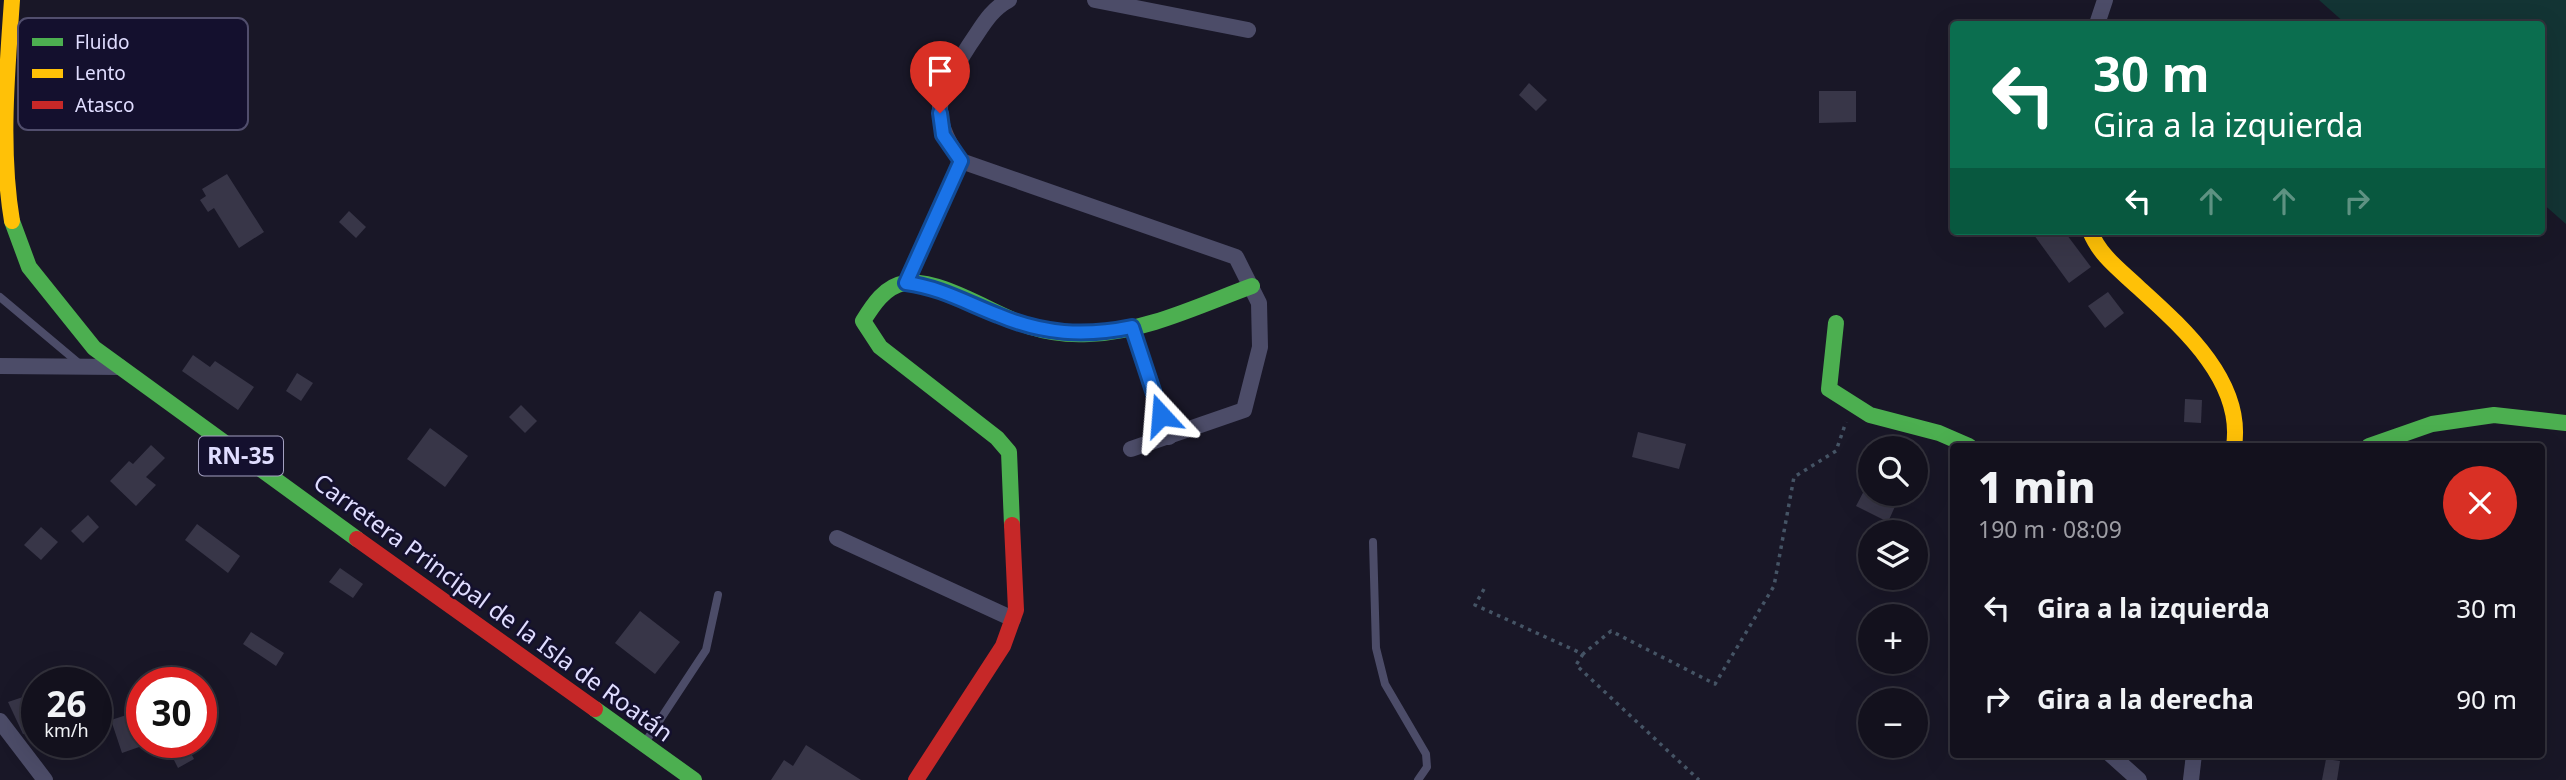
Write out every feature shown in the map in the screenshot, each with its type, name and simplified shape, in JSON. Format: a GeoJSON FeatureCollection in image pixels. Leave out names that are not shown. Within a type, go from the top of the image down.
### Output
{"type":"FeatureCollection","features":[{"type":"Feature","properties":{"kind":"street","name":"Carretera Principal de la Isla de Roatán"},"geometry":{"type":"LineString","coordinates":[[12,0],[3,128],[6,195],[15,234],[29,267],[54,302],[94,348],[694,780]]}},
{"type":"Feature","properties":{"kind":"street"},"geometry":{"type":"LineString","coordinates":[[1009,0],[995,8],[942,87],[943,135],[961,161],[1236,257],[1259,303],[1260,347],[1244,410],[1131,449]]}},
{"type":"Feature","properties":{"kind":"street"},"geometry":{"type":"LineString","coordinates":[[1095,0],[1248,30]]}},
{"type":"Feature","properties":{"kind":"street"},"geometry":{"type":"LineString","coordinates":[[2098,21],[2105,0]]}},
{"type":"Feature","properties":{"kind":"street"},"geometry":{"type":"LineString","coordinates":[[906,283],[961,161]]}},
{"type":"Feature","properties":{"kind":"street"},"geometry":{"type":"LineString","coordinates":[[2092,235],[2097,249],[2213,365],[2230,397],[2237,423],[2234,443]]}},
{"type":"Feature","properties":{"kind":"street"},"geometry":{"type":"LineString","coordinates":[[916,780],[1003,646],[1016,610],[1009,452],[997,438],[880,347],[863,321],[883,293],[906,283],[930,286],[1033,328],[1096,334],[1132,327],[1252,286]]}},
{"type":"Feature","properties":{"kind":"street"},"geometry":{"type":"LineString","coordinates":[[1836,323],[1829,389],[1870,415],[1939,433],[1962,443]]}},
{"type":"Feature","properties":{"kind":"street"},"geometry":{"type":"LineString","coordinates":[[1132,327],[1169,437]]}},
{"type":"Feature","properties":{"kind":"street"},"geometry":{"type":"LineString","coordinates":[[0,366],[120,367]]}},
{"type":"Feature","properties":{"kind":"street"},"geometry":{"type":"LineString","coordinates":[[2378,443],[2432,424],[2494,415],[2566,423]]}},
{"type":"Feature","properties":{"kind":"street"},"geometry":{"type":"LineString","coordinates":[[837,538],[1013,619]]}},
{"type":"Feature","properties":{"kind":"street"},"geometry":{"type":"LineString","coordinates":[[0,721],[45,780]]}},
{"type":"Feature","properties":{"kind":"street"},"geometry":{"type":"LineString","coordinates":[[2114,758],[2139,780]]}},
{"type":"Feature","properties":{"kind":"street"},"geometry":{"type":"LineString","coordinates":[[2191,780],[2194,758]]}},
{"type":"Feature","properties":{"kind":"lane"},"geometry":{"type":"LineString","coordinates":[[0,297],[83,367]]}},
{"type":"Feature","properties":{"kind":"lane"},"geometry":{"type":"LineString","coordinates":[[1373,542],[1376,648],[1385,684],[1426,754],[1427,767],[1418,780]]}},
{"type":"Feature","properties":{"kind":"lane"},"geometry":{"type":"LineString","coordinates":[[644,744],[706,650],[719,595]]}},
{"type":"Feature","properties":{"kind":"path"},"geometry":{"type":"LineString","coordinates":[[1699,780],[1576,665],[1583,654],[1611,631],[1715,684],[1774,586],[1794,477],[1836,451],[1852,404]]}},
{"type":"Feature","properties":{"kind":"path"},"geometry":{"type":"LineString","coordinates":[[1484,589],[1475,605],[1583,654]]}},
{"type":"Feature","properties":{"kind":"green space"},"geometry":{"type":"Polygon","coordinates":[[[2319,0],[2566,0],[2566,224],[2545,206],[2545,21],[2343,21],[2319,0]]]}},
{"type":"Feature","properties":{"kind":"building"},"geometry":{"type":"Polygon","coordinates":[[[1529,83],[1547,100],[1536,111],[1519,95],[1529,83]]]}},
{"type":"Feature","properties":{"kind":"building"},"geometry":{"type":"Polygon","coordinates":[[[1819,91],[1856,91],[1856,122],[1819,123],[1819,91]]]}},
{"type":"Feature","properties":{"kind":"building"},"geometry":{"type":"Polygon","coordinates":[[[227,174],[264,232],[239,248],[214,208],[208,212],[200,200],[206,196],[202,189],[227,174]]]}},
{"type":"Feature","properties":{"kind":"building"},"geometry":{"type":"Polygon","coordinates":[[[349,211],[366,227],[356,238],[339,222],[349,211]]]}},
{"type":"Feature","properties":{"kind":"building"},"geometry":{"type":"Polygon","coordinates":[[[2034,235],[2067,235],[2091,267],[2069,283],[2034,235]]]}},
{"type":"Feature","properties":{"kind":"building"},"geometry":{"type":"Polygon","coordinates":[[[2108,292],[2124,313],[2105,328],[2088,306],[2108,292]]]}},
{"type":"Feature","properties":{"kind":"building"},"geometry":{"type":"Polygon","coordinates":[[[193,355],[210,367],[215,361],[254,387],[238,410],[182,371],[193,355]]]}},
{"type":"Feature","properties":{"kind":"building"},"geometry":{"type":"Polygon","coordinates":[[[297,373],[313,383],[301,401],[286,391],[297,373]]]}},
{"type":"Feature","properties":{"kind":"building"},"geometry":{"type":"Polygon","coordinates":[[[2185,399],[2202,400],[2201,423],[2184,422],[2185,399]]]}},
{"type":"Feature","properties":{"kind":"building"},"geometry":{"type":"Polygon","coordinates":[[[521,405],[537,421],[525,433],[509,417],[521,405]]]}},
{"type":"Feature","properties":{"kind":"building"},"geometry":{"type":"Polygon","coordinates":[[[430,428],[468,456],[445,487],[407,459],[430,428]]]}},
{"type":"Feature","properties":{"kind":"building"},"geometry":{"type":"Polygon","coordinates":[[[1638,432],[1686,444],[1679,469],[1632,457],[1638,432]]]}},
{"type":"Feature","properties":{"kind":"building"},"geometry":{"type":"Polygon","coordinates":[[[151,445],[165,458],[146,477],[156,485],[136,506],[110,481],[129,461],[133,464],[151,445]]]}},
{"type":"Feature","properties":{"kind":"building"},"geometry":{"type":"Polygon","coordinates":[[[1858,502],[1858,506],[1895,506],[1889,520],[1884,520],[1856,506],[1858,502]]]}},
{"type":"Feature","properties":{"kind":"building"},"geometry":{"type":"Polygon","coordinates":[[[88,515],[99,527],[83,543],[71,531],[88,515]]]}},
{"type":"Feature","properties":{"kind":"building"},"geometry":{"type":"Polygon","coordinates":[[[197,524],[240,556],[228,573],[185,540],[197,524]]]}},
{"type":"Feature","properties":{"kind":"building"},"geometry":{"type":"Polygon","coordinates":[[[41,527],[58,542],[41,560],[24,545],[41,527]]]}},
{"type":"Feature","properties":{"kind":"building"},"geometry":{"type":"Polygon","coordinates":[[[340,568],[363,584],[353,598],[329,582],[340,568]]]}},
{"type":"Feature","properties":{"kind":"building"},"geometry":{"type":"Polygon","coordinates":[[[640,611],[680,642],[655,674],[615,643],[640,611]]]}},
{"type":"Feature","properties":{"kind":"building"},"geometry":{"type":"Polygon","coordinates":[[[251,632],[284,653],[276,666],[243,644],[251,632]]]}},
{"type":"Feature","properties":{"kind":"building"},"geometry":{"type":"Polygon","coordinates":[[[21,698],[21,730],[8,702],[21,698]]]}},
{"type":"Feature","properties":{"kind":"building"},"geometry":{"type":"Polygon","coordinates":[[[126,715],[126,752],[122,753],[112,720],[126,715]]]}},
{"type":"Feature","properties":{"kind":"building"},"geometry":{"type":"Polygon","coordinates":[[[806,745],[861,780],[771,780],[784,760],[793,766],[806,745]]]}},
{"type":"Feature","properties":{"kind":"building"},"geometry":{"type":"Polygon","coordinates":[[[173,758],[193,758],[194,759],[178,768],[173,758]]]}},
{"type":"Feature","properties":{"kind":"building"},"geometry":{"type":"Polygon","coordinates":[[[2326,759],[2340,761],[2337,780],[2322,780],[2326,759]]]}},
{"type":"Feature","properties":{"kind":"traffic: fast"},"geometry":{"type":"LineString","coordinates":[[12,221],[29,267],[94,348],[357,539]]}},
{"type":"Feature","properties":{"kind":"traffic: fast"},"geometry":{"type":"LineString","coordinates":[[1012,525],[1009,452],[997,438],[880,347],[863,321],[880,297],[898,285],[920,283],[952,292],[1031,327],[1082,334],[1110,332],[1151,323],[1252,286]]}},
{"type":"Feature","properties":{"kind":"traffic: fast"},"geometry":{"type":"LineString","coordinates":[[1836,323],[1829,389],[1870,415],[1939,433],[1962,443]]}},
{"type":"Feature","properties":{"kind":"traffic: fast"},"geometry":{"type":"LineString","coordinates":[[2378,443],[2432,424],[2494,415],[2566,423]]}},
{"type":"Feature","properties":{"kind":"traffic: fast"},"geometry":{"type":"LineString","coordinates":[[595,709],[694,780]]}},
{"type":"Feature","properties":{"kind":"traffic: slow"},"geometry":{"type":"LineString","coordinates":[[12,0],[5,139],[12,221]]}},
{"type":"Feature","properties":{"kind":"traffic: slow"},"geometry":{"type":"LineString","coordinates":[[2092,235],[2111,262],[2173,320],[2206,357],[2220,378],[2229,399],[2235,422],[2234,443]]}},
{"type":"Feature","properties":{"kind":"traffic: jam"},"geometry":{"type":"LineString","coordinates":[[916,780],[1003,646],[1016,610],[1012,525]]}},
{"type":"Feature","properties":{"kind":"traffic: jam"},"geometry":{"type":"LineString","coordinates":[[357,539],[595,709]]}},
{"type":"Feature","properties":{"kind":"route"},"geometry":{"type":"LineString","coordinates":[[940,113],[943,135],[961,161],[906,283],[930,286],[1033,328],[1069,334],[1096,334],[1132,327],[1161,415]]}}]}
